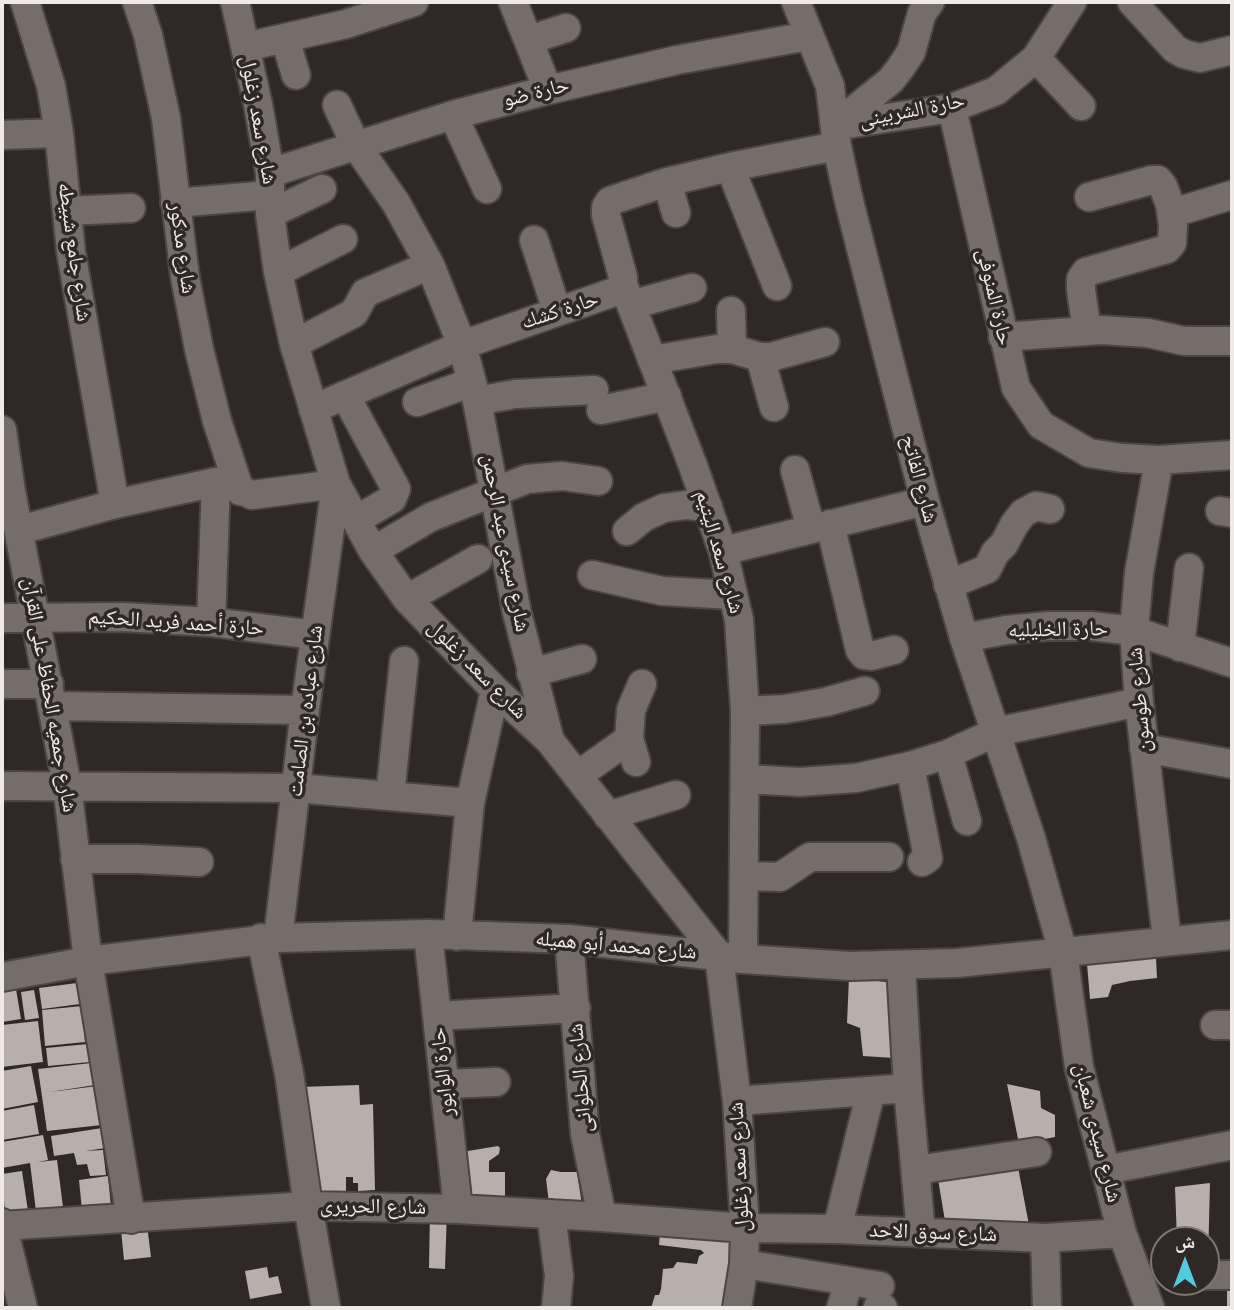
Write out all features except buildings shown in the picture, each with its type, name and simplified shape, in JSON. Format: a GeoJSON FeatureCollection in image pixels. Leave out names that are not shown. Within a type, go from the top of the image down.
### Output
{"type":"FeatureCollection","features":[{"type":"Feature","properties":{"kind":"street","name":"شارع مدكور"},"geometry":{"type":"LineString","coordinates":[[137,2],[148,35],[166,118],[185,276],[217,421],[228,487]]}},
{"type":"Feature","properties":{"kind":"street","name":"شارع سعد زغلول"},"geometry":{"type":"LineString","coordinates":[[239,2],[270,194],[278,272],[294,344],[336,484],[373,551],[407,599],[495,690],[550,741],[608,816],[731,958],[745,1228],[744,1264],[737,1308]]}},
{"type":"Feature","properties":{"kind":"street"},"geometry":{"type":"LineString","coordinates":[[245,47],[346,24],[414,2]]}},
{"type":"Feature","properties":{"kind":"street"},"geometry":{"type":"LineString","coordinates":[[513,2],[548,90]]}},
{"type":"Feature","properties":{"kind":"street","name":"شارع الفاتح"},"geometry":{"type":"LineString","coordinates":[[796,2],[830,86],[836,136],[865,269],[948,585],[1031,838],[1063,952]]}},
{"type":"Feature","properties":{"kind":"street","name":"حارة الشربينى"},"geometry":{"type":"LineString","coordinates":[[836,136],[952,108],[996,91],[1036,58],[1072,2]]}},
{"type":"Feature","properties":{"kind":"street"},"geometry":{"type":"LineString","coordinates":[[1136,3],[1175,49],[1184,54],[1200,58],[1232,52]]}},
{"type":"Feature","properties":{"kind":"street","name":"شارع جامع شبيطه"},"geometry":{"type":"LineString","coordinates":[[21,4],[51,86],[59,133],[71,252],[115,504]]}},
{"type":"Feature","properties":{"kind":"street"},"geometry":{"type":"LineString","coordinates":[[836,136],[890,81],[911,52],[917,5]]}},
{"type":"Feature","properties":{"kind":"street"},"geometry":{"type":"LineString","coordinates":[[529,40],[566,28]]}},
{"type":"Feature","properties":{"kind":"street","name":"حارة ضو"},"geometry":{"type":"LineString","coordinates":[[270,194],[355,144],[453,115],[677,60],[808,36]]}},
{"type":"Feature","properties":{"kind":"street"},"geometry":{"type":"LineString","coordinates":[[285,39],[296,75]]}},
{"type":"Feature","properties":{"kind":"street"},"geometry":{"type":"LineString","coordinates":[[1036,58],[1081,106]]}},
{"type":"Feature","properties":{"kind":"street","name":"شارع سيدى عبد الرحمن"},"geometry":{"type":"LineString","coordinates":[[337,105],[355,144],[396,202],[430,265],[462,345],[475,391],[517,613],[550,741]]}},
{"type":"Feature","properties":{"kind":"street","name":"حارة المنوفى"},"geometry":{"type":"LineString","coordinates":[[952,108],[1016,388],[1041,425],[1089,453],[1159,460]]}},
{"type":"Feature","properties":{"kind":"street"},"geometry":{"type":"LineString","coordinates":[[453,115],[487,189]]}},
{"type":"Feature","properties":{"kind":"street"},"geometry":{"type":"LineString","coordinates":[[2,135],[59,133]]}},
{"type":"Feature","properties":{"kind":"street","name":"حارة كشك"},"geometry":{"type":"LineString","coordinates":[[627,294],[606,207],[610,201],[667,182],[836,136]]}},
{"type":"Feature","properties":{"kind":"street"},"geometry":{"type":"LineString","coordinates":[[730,167],[778,286]]}},
{"type":"Feature","properties":{"kind":"street"},"geometry":{"type":"LineString","coordinates":[[1087,331],[1081,290],[1086,272],[1167,249],[1172,243],[1173,225],[1170,205],[1158,180],[1089,197]]}},
{"type":"Feature","properties":{"kind":"street"},"geometry":{"type":"LineString","coordinates":[[667,182],[676,213]]}},
{"type":"Feature","properties":{"kind":"street"},"geometry":{"type":"LineString","coordinates":[[176,203],[322,189]]}},
{"type":"Feature","properties":{"kind":"street"},"geometry":{"type":"LineString","coordinates":[[1170,205],[1177,209],[1186,209],[1232,195]]}},
{"type":"Feature","properties":{"kind":"street"},"geometry":{"type":"LineString","coordinates":[[67,211],[131,208]]}},
{"type":"Feature","properties":{"kind":"street"},"geometry":{"type":"LineString","coordinates":[[278,272],[344,239]]}},
{"type":"Feature","properties":{"kind":"street"},"geometry":{"type":"LineString","coordinates":[[534,240],[557,311]]}},
{"type":"Feature","properties":{"kind":"street"},"geometry":{"type":"LineString","coordinates":[[294,344],[340,333],[365,293],[430,265]]}},
{"type":"Feature","properties":{"kind":"street","name":"حارة كشك"},"geometry":{"type":"LineString","coordinates":[[313,409],[462,345],[620,290],[627,294],[692,288]]}},
{"type":"Feature","properties":{"kind":"street","name":"شارع سعد اليتيم"},"geometry":{"type":"LineString","coordinates":[[627,294],[708,507],[723,551],[739,620],[745,710],[744,876],[731,958]]}},
{"type":"Feature","properties":{"kind":"street"},"geometry":{"type":"LineString","coordinates":[[731,311],[732,349]]}},
{"type":"Feature","properties":{"kind":"street"},"geometry":{"type":"LineString","coordinates":[[1003,337],[1087,331],[1148,333],[1184,341],[1232,341]]}},
{"type":"Feature","properties":{"kind":"street"},"geometry":{"type":"LineString","coordinates":[[653,360],[717,349],[732,349],[760,357],[771,357],[825,342]]}},
{"type":"Feature","properties":{"kind":"street"},"geometry":{"type":"LineString","coordinates":[[760,357],[774,407]]}},
{"type":"Feature","properties":{"kind":"street"},"geometry":{"type":"LineString","coordinates":[[417,402],[475,391],[597,400],[667,396]]}},
{"type":"Feature","properties":{"kind":"street"},"geometry":{"type":"LineString","coordinates":[[345,395],[396,489],[391,499],[356,520]]}},
{"type":"Feature","properties":{"kind":"street","name":"شارع جمعيه الحفاظ على القرآن"},"geometry":{"type":"LineString","coordinates":[[2,443],[66,785],[88,961],[131,1219]]}},
{"type":"Feature","properties":{"kind":"street"},"geometry":{"type":"LineString","coordinates":[[1159,460],[1232,455]]}},
{"type":"Feature","properties":{"kind":"street","name":"شارع طوسون"},"geometry":{"type":"LineString","coordinates":[[1159,460],[1139,573],[1134,631],[1139,702],[1167,940]]}},
{"type":"Feature","properties":{"kind":"street"},"geometry":{"type":"LineString","coordinates":[[795,470],[821,527],[860,650],[864,655],[871,656],[894,650]]}},
{"type":"Feature","properties":{"kind":"street"},"geometry":{"type":"LineString","coordinates":[[373,551],[431,517],[527,479],[562,476],[598,481]]}},
{"type":"Feature","properties":{"kind":"street"},"geometry":{"type":"LineString","coordinates":[[19,530],[115,504],[228,487],[252,495],[336,484]]}},
{"type":"Feature","properties":{"kind":"street","name":"شارع عباده بن الصامت"},"geometry":{"type":"LineString","coordinates":[[320,1308],[269,938],[296,788],[336,484]]}},
{"type":"Feature","properties":{"kind":"street"},"geometry":{"type":"LineString","coordinates":[[211,622],[228,487]]}},
{"type":"Feature","properties":{"kind":"street"},"geometry":{"type":"LineString","coordinates":[[723,551],[925,501]]}},
{"type":"Feature","properties":{"kind":"street"},"geometry":{"type":"LineString","coordinates":[[627,531],[644,517],[664,508],[686,505],[708,507]]}},
{"type":"Feature","properties":{"kind":"street"},"geometry":{"type":"LineString","coordinates":[[948,585],[988,569],[995,553],[1004,544],[1023,513],[1036,506],[1050,509]]}},
{"type":"Feature","properties":{"kind":"street"},"geometry":{"type":"LineString","coordinates":[[407,599],[478,559]]}},
{"type":"Feature","properties":{"kind":"street"},"geometry":{"type":"LineString","coordinates":[[1180,647],[1189,568]]}},
{"type":"Feature","properties":{"kind":"street"},"geometry":{"type":"LineString","coordinates":[[592,575],[662,591],[733,595]]}},
{"type":"Feature","properties":{"kind":"street","name":"حارة أحمد فريد الحكيم"},"geometry":{"type":"LineString","coordinates":[[2,618],[124,617],[211,622],[315,635]]}},
{"type":"Feature","properties":{"kind":"street","name":"حارة الخليليه"},"geometry":{"type":"LineString","coordinates":[[964,638],[1048,626],[1091,626],[1134,631],[1232,663]]}},
{"type":"Feature","properties":{"kind":"street"},"geometry":{"type":"LineString","coordinates":[[531,673],[582,659]]}},
{"type":"Feature","properties":{"kind":"street"},"geometry":{"type":"LineString","coordinates":[[390,796],[404,661]]}},
{"type":"Feature","properties":{"kind":"street"},"geometry":{"type":"LineString","coordinates":[[2,684],[51,695],[305,710]]}},
{"type":"Feature","properties":{"kind":"street"},"geometry":{"type":"LineString","coordinates":[[577,776],[633,750],[631,710],[642,684]]}},
{"type":"Feature","properties":{"kind":"street"},"geometry":{"type":"LineString","coordinates":[[457,936],[470,803],[495,690]]}},
{"type":"Feature","properties":{"kind":"street"},"geometry":{"type":"LineString","coordinates":[[745,710],[799,707],[865,691]]}},
{"type":"Feature","properties":{"kind":"street"},"geometry":{"type":"LineString","coordinates":[[745,779],[800,782],[856,778],[948,754],[996,732],[1139,702]]}},
{"type":"Feature","properties":{"kind":"street"},"geometry":{"type":"LineString","coordinates":[[1144,748],[1232,764]]}},
{"type":"Feature","properties":{"kind":"street"},"geometry":{"type":"LineString","coordinates":[[948,754],[967,821]]}},
{"type":"Feature","properties":{"kind":"street"},"geometry":{"type":"LineString","coordinates":[[910,766],[928,858],[922,862]]}},
{"type":"Feature","properties":{"kind":"street"},"geometry":{"type":"LineString","coordinates":[[2,786],[296,788],[470,803]]}},
{"type":"Feature","properties":{"kind":"street"},"geometry":{"type":"LineString","coordinates":[[608,816],[676,795]]}},
{"type":"Feature","properties":{"kind":"street"},"geometry":{"type":"LineString","coordinates":[[744,876],[780,877],[810,857],[888,857]]}},
{"type":"Feature","properties":{"kind":"street"},"geometry":{"type":"LineString","coordinates":[[75,859],[199,862]]}},
{"type":"Feature","properties":{"kind":"street","name":"شارع محمد أبو هميله"},"geometry":{"type":"LineString","coordinates":[[2,977],[88,961],[269,938],[428,934],[569,939],[731,958],[850,966],[957,963],[1232,935]]}},
{"type":"Feature","properties":{"kind":"street","name":"حارة الوابور"},"geometry":{"type":"LineString","coordinates":[[428,934],[458,1209]]}},
{"type":"Feature","properties":{"kind":"street","name":"شارع الحلوانى"},"geometry":{"type":"LineString","coordinates":[[569,939],[585,1133],[602,1217]]}},
{"type":"Feature","properties":{"kind":"street","name":"شارع سيدى شعبان"},"geometry":{"type":"LineString","coordinates":[[1063,952],[1079,1067],[1122,1233],[1150,1275]]}},
{"type":"Feature","properties":{"kind":"street"},"geometry":{"type":"LineString","coordinates":[[901,965],[920,1233]]}},
{"type":"Feature","properties":{"kind":"street"},"geometry":{"type":"LineString","coordinates":[[437,1016],[576,1008]]}},
{"type":"Feature","properties":{"kind":"street"},"geometry":{"type":"LineString","coordinates":[[444,1084],[496,1082]]}},
{"type":"Feature","properties":{"kind":"street"},"geometry":{"type":"LineString","coordinates":[[737,1101],[908,1088]]}},
{"type":"Feature","properties":{"kind":"street"},"geometry":{"type":"LineString","coordinates":[[837,1229],[871,1091]]}},
{"type":"Feature","properties":{"kind":"street"},"geometry":{"type":"LineString","coordinates":[[1106,1170],[1232,1144]]}},
{"type":"Feature","properties":{"kind":"street"},"geometry":{"type":"LineString","coordinates":[[916,1170],[1037,1152]]}},
{"type":"Feature","properties":{"kind":"street","name":"شارع الحريرى"},"geometry":{"type":"LineString","coordinates":[[2,1225],[307,1206],[458,1209],[745,1228]]}},
{"type":"Feature","properties":{"kind":"street"},"geometry":{"type":"LineString","coordinates":[[551,1214],[559,1276],[555,1308]]}},
{"type":"Feature","properties":{"kind":"street"},"geometry":{"type":"LineString","coordinates":[[2,1225],[23,1308]]}},
{"type":"Feature","properties":{"kind":"street","name":"شارع سوق الاحد"},"geometry":{"type":"LineString","coordinates":[[745,1228],[1045,1238],[1122,1233]]}},
{"type":"Feature","properties":{"kind":"street"},"geometry":{"type":"LineString","coordinates":[[1045,1238],[1046,1308]]}},
{"type":"Feature","properties":{"kind":"street"},"geometry":{"type":"LineString","coordinates":[[744,1264],[849,1281],[880,1300]]}},
{"type":"Feature","properties":{"kind":"street"},"geometry":{"type":"LineString","coordinates":[[841,1308],[849,1281]]}}]}
